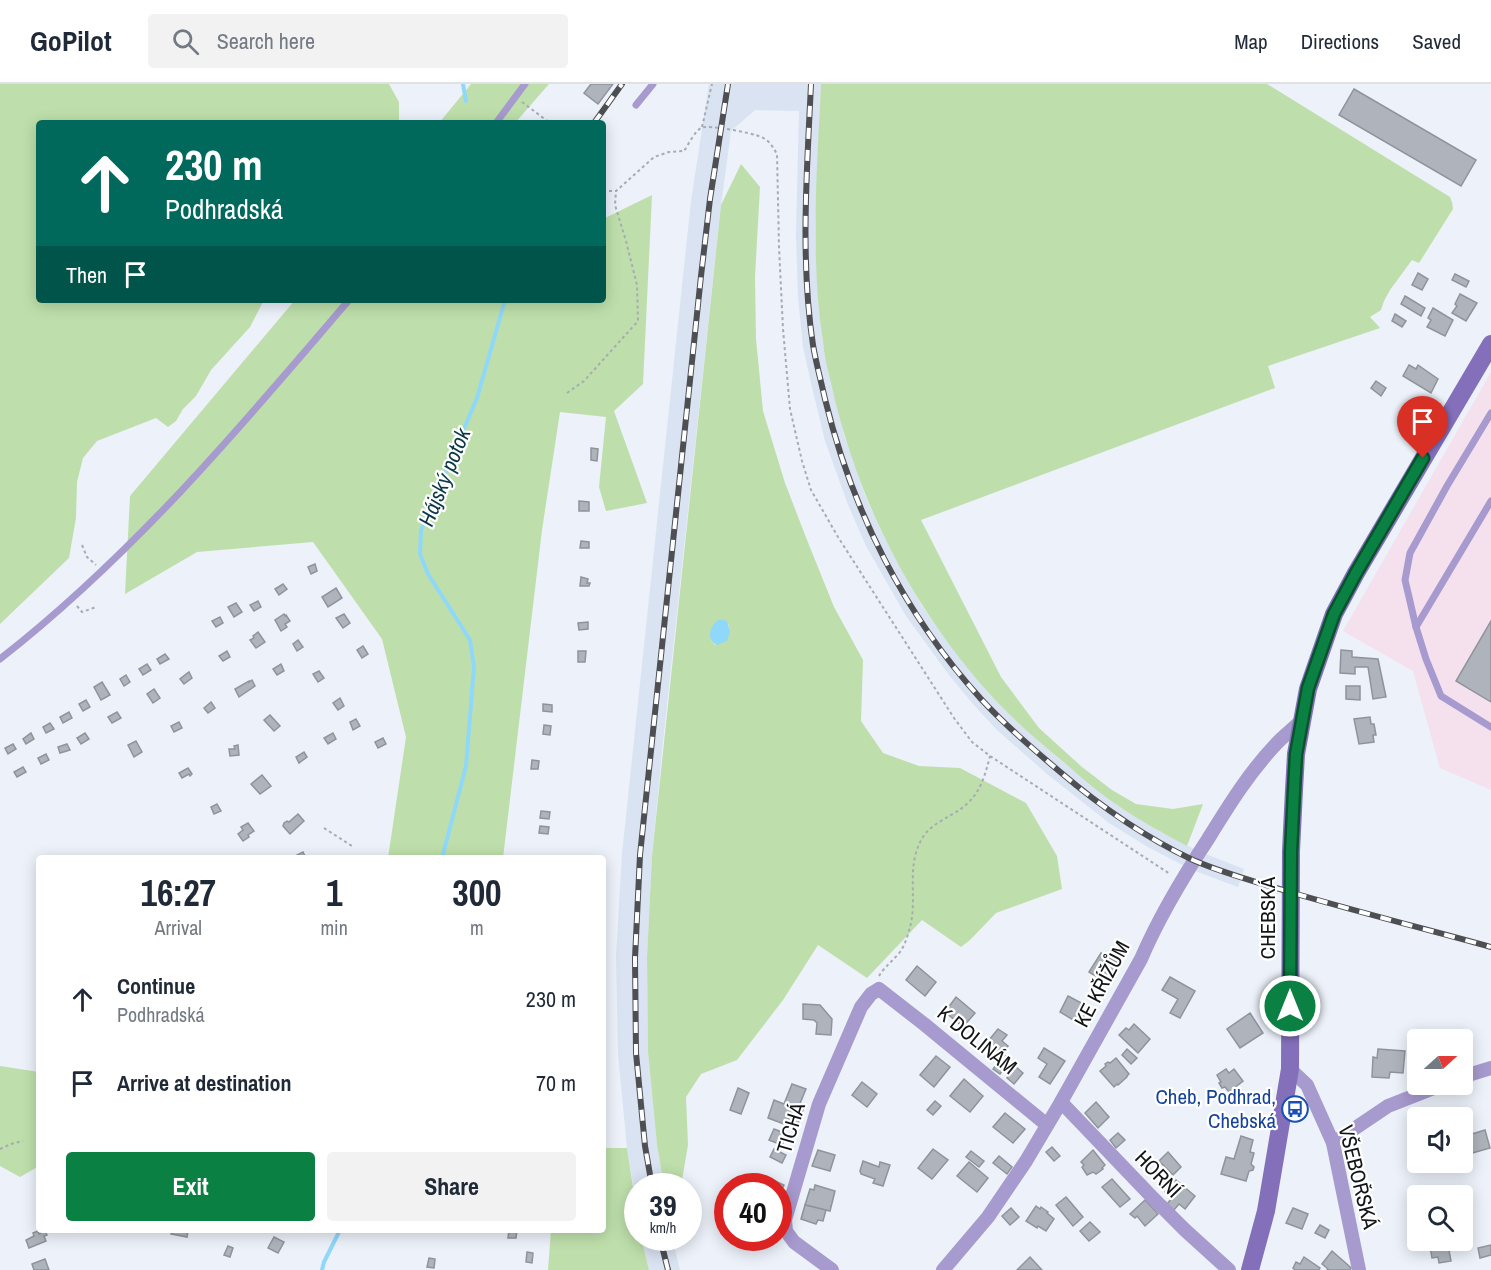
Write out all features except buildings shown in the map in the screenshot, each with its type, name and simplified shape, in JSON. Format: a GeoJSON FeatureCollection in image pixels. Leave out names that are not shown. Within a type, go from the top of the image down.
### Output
{"type":"FeatureCollection","features":[{"type":"Feature","properties":{"kind":"street","name":"CHEBSKÁ"},"geometry":{"type":"LineString","coordinates":[[1250,1270],[1266,1211],[1290,1069],[1291,852],[1296,754],[1308,688],[1334,614],[1491,344]]}},
{"type":"Feature","properties":{"kind":"street","name":"KE KŘÍŽŮM"},"geometry":{"type":"LineString","coordinates":[[943,1270],[988,1217],[1026,1161],[1141,959],[1194,860],[1249,776],[1278,742],[1302,721]]}},
{"type":"Feature","properties":{"kind":"street","name":"K DOLINÁM"},"geometry":{"type":"LineString","coordinates":[[878,990],[924,1024],[1047,1125]]}},
{"type":"Feature","properties":{"kind":"street","name":"TICHÁ"},"geometry":{"type":"LineString","coordinates":[[832,1270],[794,1242],[786,1231],[785,1220],[819,1104],[861,1007],[871,994],[878,990]]}},
{"type":"Feature","properties":{"kind":"street"},"geometry":{"type":"LineString","coordinates":[[1473,1074],[1491,1068]]}},
{"type":"Feature","properties":{"kind":"street","name":"VŠEBOŘSKÁ"},"geometry":{"type":"LineString","coordinates":[[1290,1069],[1307,1085],[1333,1143],[1359,1270]]}},
{"type":"Feature","properties":{"kind":"street"},"geometry":{"type":"LineString","coordinates":[[1333,1143],[1388,1106],[1416,1095]]}},
{"type":"Feature","properties":{"kind":"street","name":"HORNÍ"},"geometry":{"type":"LineString","coordinates":[[1061,1102],[1150,1197],[1229,1270]]}},
{"type":"Feature","properties":{"kind":"lane"},"geometry":{"type":"LineString","coordinates":[[498,120],[525,84]]}},
{"type":"Feature","properties":{"kind":"lane"},"geometry":{"type":"LineString","coordinates":[[636,105],[653,84]]}},
{"type":"Feature","properties":{"kind":"lane"},"geometry":{"type":"LineString","coordinates":[[0,659],[70,600],[152,522],[260,405],[346,303]]}},
{"type":"Feature","properties":{"kind":"lane"},"geometry":{"type":"LineString","coordinates":[[1491,413],[1410,552],[1405,580],[1429,669],[1441,696],[1491,727]]}},
{"type":"Feature","properties":{"kind":"lane"},"geometry":{"type":"LineString","coordinates":[[1416,627],[1491,501]]}},
{"type":"Feature","properties":{"kind":"path"},"geometry":{"type":"LineString","coordinates":[[567,393],[584,381],[638,321],[637,285],[615,205],[616,191],[654,157],[669,152],[684,151],[702,127],[712,84]]}},
{"type":"Feature","properties":{"kind":"path"},"geometry":{"type":"LineString","coordinates":[[515,97],[546,120]]}},
{"type":"Feature","properties":{"kind":"path"},"geometry":{"type":"LineString","coordinates":[[702,127],[720,128],[761,137],[772,145],[777,154],[781,282],[790,409],[811,490],[838,537],[954,718],[972,742],[1182,881]]}},
{"type":"Feature","properties":{"kind":"path"},"geometry":{"type":"LineString","coordinates":[[606,191],[616,191]]}},
{"type":"Feature","properties":{"kind":"path"},"geometry":{"type":"LineString","coordinates":[[82,545],[87,557],[104,569]]}},
{"type":"Feature","properties":{"kind":"path"},"geometry":{"type":"LineString","coordinates":[[70,600],[82,612],[96,607]]}},
{"type":"Feature","properties":{"kind":"path"},"geometry":{"type":"LineString","coordinates":[[878,990],[878,978],[900,951],[910,926],[913,868],[922,838],[940,821],[974,798],[981,785],[990,756]]}},
{"type":"Feature","properties":{"kind":"path"},"geometry":{"type":"LineString","coordinates":[[324,828],[352,846]]}},
{"type":"Feature","properties":{"kind":"path"},"geometry":{"type":"LineString","coordinates":[[0,1149],[23,1141]]}},
{"type":"Feature","properties":{"kind":"shaded area"},"geometry":{"type":"Polygon","coordinates":[[[709,84],[821,84],[815,234],[823,344],[844,435],[865,495],[883,535],[922,606],[987,691],[1010,715],[1059,759],[1120,807],[1198,851],[1244,869],[1238,887],[1190,869],[1109,823],[1047,774],[996,729],[949,675],[906,616],[865,544],[847,502],[825,441],[803,347],[798,297],[796,234],[799,111],[755,110],[731,131],[721,205],[652,856],[647,957],[648,1052],[662,1173],[631,1173],[618,1053],[616,956],[622,854],[691,201],[709,84]]]}},
{"type":"Feature","properties":{"kind":"shaded area"},"geometry":{"type":"Polygon","coordinates":[[[1491,372],[1491,790],[1440,768],[1413,671],[1343,631],[1491,372]]]}},
{"type":"Feature","properties":{"kind":"shaded area"},"geometry":{"type":"Polygon","coordinates":[[[644,1251],[675,1251],[680,1270],[649,1270],[644,1251]]]}},
{"type":"Feature","properties":{"kind":"green space"},"geometry":{"type":"Polygon","coordinates":[[[0,84],[389,84],[399,102],[399,120],[36,120],[36,303],[262,303],[250,327],[211,370],[196,396],[183,409],[176,421],[168,427],[156,418],[97,441],[83,458],[77,482],[76,518],[69,558],[0,624],[0,84]]]}},
{"type":"Feature","properties":{"kind":"green space"},"geometry":{"type":"Polygon","coordinates":[[[471,84],[549,84],[518,120],[441,120],[471,84]]]}},
{"type":"Feature","properties":{"kind":"green space"},"geometry":{"type":"Polygon","coordinates":[[[821,84],[1267,84],[1450,197],[1453,209],[1419,263],[1412,260],[1390,290],[1381,310],[1370,317],[1380,328],[1268,366],[1275,388],[921,520],[1001,677],[1039,728],[1082,767],[1112,790],[1136,804],[1173,809],[1203,804],[1187,846],[1113,802],[1036,739],[996,701],[960,659],[936,625],[893,555],[875,518],[846,440],[835,400],[824,349],[819,310],[816,181],[821,84]]]}},
{"type":"Feature","properties":{"kind":"green space"},"geometry":{"type":"Polygon","coordinates":[[[741,164],[760,187],[755,277],[756,339],[763,411],[785,483],[807,540],[834,607],[863,660],[861,721],[883,753],[919,766],[960,768],[1026,803],[1057,856],[1062,889],[996,913],[961,947],[922,920],[867,978],[818,945],[783,1000],[737,1060],[701,1074],[686,1097],[688,1145],[683,1173],[662,1173],[648,1052],[647,957],[652,856],[721,205],[741,164]],[[728,623],[710,632],[711,640],[715,645],[730,631],[728,623]]]}},
{"type":"Feature","properties":{"kind":"green space"},"geometry":{"type":"Polygon","coordinates":[[[652,195],[643,384],[614,411],[647,503],[606,511],[599,487],[606,417],[560,412],[542,530],[503,855],[388,855],[406,737],[382,639],[313,542],[197,552],[125,594],[130,496],[292,303],[606,303],[606,218],[652,195]]]}},
{"type":"Feature","properties":{"kind":"green space"},"geometry":{"type":"Polygon","coordinates":[[[0,1066],[36,1072],[36,1168],[20,1177],[0,1166],[0,1066]]]}},
{"type":"Feature","properties":{"kind":"green space"},"geometry":{"type":"Polygon","coordinates":[[[606,1148],[627,1148],[631,1173],[624,1173],[624,1251],[644,1251],[649,1270],[548,1270],[551,1233],[606,1233],[606,1148]]]}},
{"type":"Feature","properties":{"kind":"water"},"geometry":{"type":"Polygon","coordinates":[[[718,620],[727,621],[730,631],[727,641],[717,645],[711,640],[710,633],[712,626],[718,620]]]}},
{"type":"Feature","properties":{"kind":"waterway","name":"Hájský potok"},"geometry":{"type":"LineString","coordinates":[[463,84],[466,101]]}},
{"type":"Feature","properties":{"kind":"waterway","name":"Hájský potok"},"geometry":{"type":"LineString","coordinates":[[443,855],[466,766],[474,667],[470,640],[428,574],[420,554],[421,530],[477,398],[504,303]]}},
{"type":"Feature","properties":{"kind":"waterway","name":"Hájský potok"},"geometry":{"type":"LineString","coordinates":[[322,1270],[338,1233]]}},
{"type":"Feature","properties":{"kind":"railway"},"geometry":{"type":"LineString","coordinates":[[596,120],[622,84]]}},
{"type":"Feature","properties":{"kind":"railway"},"geometry":{"type":"LineString","coordinates":[[650,1173],[636,1053],[635,958],[640,855],[701,276],[710,199],[728,84]]}},
{"type":"Feature","properties":{"kind":"railway"},"geometry":{"type":"LineString","coordinates":[[811,84],[806,182],[807,280],[813,345],[825,399],[850,481],[884,559],[928,632],[953,666],[1000,718],[1059,771],[1123,820],[1175,851],[1205,865],[1255,882],[1491,947]]}},
{"type":"Feature","properties":{"kind":"railway"},"geometry":{"type":"LineString","coordinates":[[663,1251],[668,1270]]}},
{"type":"Feature","properties":{"kind":"place","name":"Cheb, Podhrad, Chebská"},"geometry":{"type":"Point","coordinates":[1295,1109]}},
{"type":"Feature","properties":{"kind":"route"},"geometry":{"type":"LineString","coordinates":[[1290,1006],[1291,852],[1296,754],[1308,688],[1334,614],[1423,458]]}}]}
